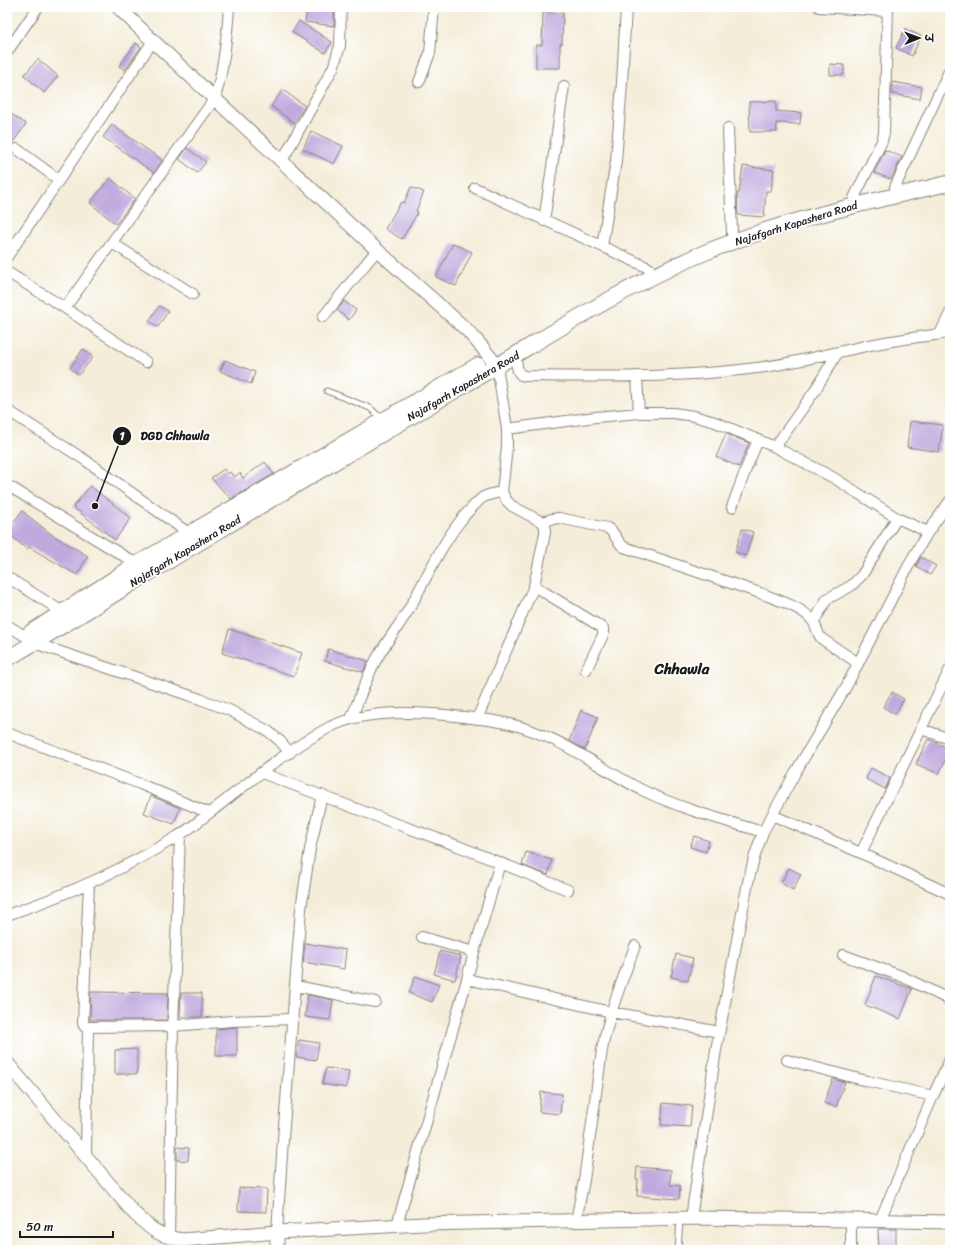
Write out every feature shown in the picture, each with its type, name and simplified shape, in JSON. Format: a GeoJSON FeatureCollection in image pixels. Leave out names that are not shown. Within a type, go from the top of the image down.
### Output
{"type":"FeatureCollection","features":[{"type":"Feature","properties":{"kind":"main road"},"geometry":{"type":"LineString","coordinates":[[7,647],[30,639],[63,612],[137,564],[383,420],[493,362],[554,321],[649,268],[694,247],[771,220],[950,174]]}},
{"type":"Feature","properties":{"kind":"main road","name":"Najafgarh Kapashera Road"},"geometry":{"type":"LineString","coordinates":[[7,659],[30,639],[206,538],[493,362],[514,356],[583,314],[660,272],[743,238],[808,218],[950,183]]}},
{"type":"Feature","properties":{"kind":"street"},"geometry":{"type":"LineString","coordinates":[[7,52],[38,7]]}},
{"type":"Feature","properties":{"kind":"street"},"geometry":{"type":"LineString","coordinates":[[118,7],[377,250],[468,330],[493,362],[507,429],[507,447],[502,492],[506,500],[512,506],[542,522],[545,526],[545,533],[534,586],[477,718]]}},
{"type":"Feature","properties":{"kind":"street"},"geometry":{"type":"LineString","coordinates":[[66,308],[215,98],[226,48],[229,7]]}},
{"type":"Feature","properties":{"kind":"street"},"geometry":{"type":"LineString","coordinates":[[282,161],[328,77],[337,57],[340,46],[341,7]]}},
{"type":"Feature","properties":{"kind":"street"},"geometry":{"type":"LineString","coordinates":[[419,82],[430,53],[434,7]]}},
{"type":"Feature","properties":{"kind":"street"},"geometry":{"type":"LineString","coordinates":[[602,246],[616,161],[626,7]]}},
{"type":"Feature","properties":{"kind":"street"},"geometry":{"type":"LineString","coordinates":[[819,7],[888,9],[884,133],[882,141],[854,198]]}},
{"type":"Feature","properties":{"kind":"street"},"geometry":{"type":"LineString","coordinates":[[7,257],[153,41]]}},
{"type":"Feature","properties":{"kind":"street"},"geometry":{"type":"LineString","coordinates":[[895,187],[950,69]]}},
{"type":"Feature","properties":{"kind":"street"},"geometry":{"type":"LineString","coordinates":[[544,221],[564,86]]}},
{"type":"Feature","properties":{"kind":"street"},"geometry":{"type":"LineString","coordinates":[[728,128],[732,234]]}},
{"type":"Feature","properties":{"kind":"street"},"geometry":{"type":"LineString","coordinates":[[17,149],[58,180]]}},
{"type":"Feature","properties":{"kind":"street"},"geometry":{"type":"LineString","coordinates":[[475,188],[649,268]]}},
{"type":"Feature","properties":{"kind":"street"},"geometry":{"type":"LineString","coordinates":[[112,243],[193,294]]}},
{"type":"Feature","properties":{"kind":"street"},"geometry":{"type":"LineString","coordinates":[[323,317],[377,250]]}},
{"type":"Feature","properties":{"kind":"street"},"geometry":{"type":"LineString","coordinates":[[7,272],[66,308],[146,362]]}},
{"type":"Feature","properties":{"kind":"street"},"geometry":{"type":"LineString","coordinates":[[514,356],[518,371],[521,375],[525,376],[637,376],[716,372],[758,368],[877,344],[945,333],[950,314]]}},
{"type":"Feature","properties":{"kind":"street"},"geometry":{"type":"LineString","coordinates":[[775,447],[814,392],[838,352]]}},
{"type":"Feature","properties":{"kind":"street"},"geometry":{"type":"LineString","coordinates":[[637,376],[639,413]]}},
{"type":"Feature","properties":{"kind":"street"},"geometry":{"type":"LineString","coordinates":[[7,410],[92,465],[190,534]]}},
{"type":"Feature","properties":{"kind":"street"},"geometry":{"type":"LineString","coordinates":[[507,429],[596,417],[639,413],[673,413],[694,416],[715,422],[775,447],[834,478],[897,518],[928,532]]}},
{"type":"Feature","properties":{"kind":"street"},"geometry":{"type":"LineString","coordinates":[[732,507],[758,440]]}},
{"type":"Feature","properties":{"kind":"street"},"geometry":{"type":"LineString","coordinates":[[7,485],[137,564]]}},
{"type":"Feature","properties":{"kind":"street"},"geometry":{"type":"LineString","coordinates":[[351,719],[369,673],[377,658],[409,610],[445,541],[476,503],[491,494],[502,492]]}},
{"type":"Feature","properties":{"kind":"street"},"geometry":{"type":"LineString","coordinates":[[686,1218],[719,1032],[748,882],[763,832],[795,773],[846,686],[899,582],[928,532],[950,501]]}},
{"type":"Feature","properties":{"kind":"street"},"geometry":{"type":"LineString","coordinates":[[542,522],[559,518],[607,528],[612,530],[620,545],[624,547],[760,593],[800,610],[811,618],[819,636],[822,639],[858,662]]}},
{"type":"Feature","properties":{"kind":"street"},"geometry":{"type":"LineString","coordinates":[[814,622],[827,599],[851,586],[862,575],[897,518]]}},
{"type":"Feature","properties":{"kind":"street"},"geometry":{"type":"LineString","coordinates":[[7,577],[63,612]]}},
{"type":"Feature","properties":{"kind":"street"},"geometry":{"type":"LineString","coordinates":[[534,586],[603,628],[603,635],[586,670]]}},
{"type":"Feature","properties":{"kind":"street"},"geometry":{"type":"LineString","coordinates":[[7,625],[30,639],[229,710],[268,731],[290,752]]}},
{"type":"Feature","properties":{"kind":"street"},"geometry":{"type":"LineString","coordinates":[[861,853],[950,669]]}},
{"type":"Feature","properties":{"kind":"street"},"geometry":{"type":"LineString","coordinates":[[7,915],[89,883],[129,864],[180,835],[290,752],[329,728],[351,719],[386,714],[414,713],[477,718],[530,729],[552,738],[629,783],[665,800],[763,832]]}},
{"type":"Feature","properties":{"kind":"street"},"geometry":{"type":"LineString","coordinates":[[921,729],[950,740]]}},
{"type":"Feature","properties":{"kind":"street"},"geometry":{"type":"LineString","coordinates":[[7,733],[106,770],[209,813]]}},
{"type":"Feature","properties":{"kind":"street"},"geometry":{"type":"LineString","coordinates":[[262,773],[458,846],[568,890]]}},
{"type":"Feature","properties":{"kind":"street"},"geometry":{"type":"LineString","coordinates":[[277,1250],[277,1232],[301,909],[305,878],[322,795]]}},
{"type":"Feature","properties":{"kind":"street"},"geometry":{"type":"LineString","coordinates":[[772,815],[861,853],[950,894]]}},
{"type":"Feature","properties":{"kind":"street"},"geometry":{"type":"LineString","coordinates":[[170,1238],[173,1026],[180,835]]}},
{"type":"Feature","properties":{"kind":"street"},"geometry":{"type":"LineString","coordinates":[[397,1225],[500,863]]}},
{"type":"Feature","properties":{"kind":"street"},"geometry":{"type":"LineString","coordinates":[[89,883],[84,1026],[173,1026],[232,1020],[293,1019]]}},
{"type":"Feature","properties":{"kind":"street"},"geometry":{"type":"LineString","coordinates":[[422,937],[474,952]]}},
{"type":"Feature","properties":{"kind":"street"},"geometry":{"type":"LineString","coordinates":[[576,1221],[585,1173],[602,1050],[611,1012],[635,946]]}},
{"type":"Feature","properties":{"kind":"street"},"geometry":{"type":"LineString","coordinates":[[843,955],[901,976],[950,1000]]}},
{"type":"Feature","properties":{"kind":"street"},"geometry":{"type":"LineString","coordinates":[[467,979],[611,1012],[719,1032]]}},
{"type":"Feature","properties":{"kind":"street"},"geometry":{"type":"LineString","coordinates":[[296,986],[375,1002]]}},
{"type":"Feature","properties":{"kind":"street"},"geometry":{"type":"LineString","coordinates":[[86,1156],[88,1027]]}},
{"type":"Feature","properties":{"kind":"street"},"geometry":{"type":"LineString","coordinates":[[880,1220],[933,1096],[946,1079],[950,1059]]}},
{"type":"Feature","properties":{"kind":"street"},"geometry":{"type":"LineString","coordinates":[[787,1060],[867,1081],[933,1096]]}},
{"type":"Feature","properties":{"kind":"street"},"geometry":{"type":"LineString","coordinates":[[7,1063],[133,1212],[158,1233],[170,1238],[183,1240],[277,1232],[397,1225],[686,1218],[950,1222]]}},
{"type":"Feature","properties":{"kind":"street"},"geometry":{"type":"LineString","coordinates":[[851,1220],[851,1250]]}},
{"type":"Feature","properties":{"kind":"lane"},"geometry":{"type":"LineString","coordinates":[[327,391],[370,408],[383,420]]}},
{"type":"Feature","properties":{"kind":"lane"},"geometry":{"type":"LineString","coordinates":[[678,1250],[686,1218]]}},
{"type":"Feature","properties":{"kind":"building"},"geometry":{"type":"Polygon","coordinates":[[[307,8],[334,11],[334,26],[305,22],[307,8]]]}},
{"type":"Feature","properties":{"kind":"building"},"geometry":{"type":"Polygon","coordinates":[[[543,13],[563,13],[562,44],[560,44],[560,68],[536,68],[536,45],[542,45],[543,13]]]}},
{"type":"Feature","properties":{"kind":"building"},"geometry":{"type":"Polygon","coordinates":[[[299,21],[332,42],[325,53],[292,32],[299,21]]]}},
{"type":"Feature","properties":{"kind":"building"},"geometry":{"type":"Polygon","coordinates":[[[905,29],[921,36],[912,56],[896,48],[905,29]]]}},
{"type":"Feature","properties":{"kind":"building"},"geometry":{"type":"Polygon","coordinates":[[[136,43],[141,47],[125,70],[119,66],[136,43]]]}},
{"type":"Feature","properties":{"kind":"building"},"geometry":{"type":"Polygon","coordinates":[[[38,59],[58,76],[44,93],[24,75],[38,59]]]}},
{"type":"Feature","properties":{"kind":"building"},"geometry":{"type":"Polygon","coordinates":[[[830,64],[844,65],[844,75],[830,75],[830,64]]]}},
{"type":"Feature","properties":{"kind":"building"},"geometry":{"type":"Polygon","coordinates":[[[892,82],[922,87],[920,99],[892,94],[892,82]]]}},
{"type":"Feature","properties":{"kind":"building"},"geometry":{"type":"Polygon","coordinates":[[[283,90],[305,106],[294,123],[271,106],[283,90]]]}},
{"type":"Feature","properties":{"kind":"building"},"geometry":{"type":"Polygon","coordinates":[[[776,101],[776,111],[801,113],[800,124],[776,123],[777,132],[750,132],[749,102],[776,101]]]}},
{"type":"Feature","properties":{"kind":"building"},"geometry":{"type":"Polygon","coordinates":[[[7,111],[26,124],[7,151],[7,111]]]}},
{"type":"Feature","properties":{"kind":"building"},"geometry":{"type":"Polygon","coordinates":[[[112,125],[162,160],[154,173],[103,137],[112,125]]]}},
{"type":"Feature","properties":{"kind":"building"},"geometry":{"type":"Polygon","coordinates":[[[311,131],[343,146],[334,164],[303,149],[311,131]]]}},
{"type":"Feature","properties":{"kind":"building"},"geometry":{"type":"Polygon","coordinates":[[[187,148],[206,162],[197,173],[179,159],[187,148]]]}},
{"type":"Feature","properties":{"kind":"building"},"geometry":{"type":"Polygon","coordinates":[[[885,150],[902,157],[891,179],[874,173],[885,150]]]}},
{"type":"Feature","properties":{"kind":"building"},"geometry":{"type":"Polygon","coordinates":[[[743,166],[774,170],[771,191],[766,191],[764,217],[738,215],[737,193],[739,193],[743,166]]]}},
{"type":"Feature","properties":{"kind":"building"},"geometry":{"type":"Polygon","coordinates":[[[110,178],[135,199],[116,224],[90,203],[110,178]]]}},
{"type":"Feature","properties":{"kind":"building"},"geometry":{"type":"Polygon","coordinates":[[[411,187],[424,192],[416,211],[418,212],[402,239],[385,229],[401,202],[404,203],[411,187]]]}},
{"type":"Feature","properties":{"kind":"building"},"geometry":{"type":"Polygon","coordinates":[[[453,243],[472,252],[456,286],[436,277],[453,243]]]}},
{"type":"Feature","properties":{"kind":"building"},"geometry":{"type":"Polygon","coordinates":[[[344,301],[356,310],[349,320],[337,310],[344,301]]]}},
{"type":"Feature","properties":{"kind":"building"},"geometry":{"type":"Polygon","coordinates":[[[159,306],[168,311],[158,327],[149,321],[159,306]]]}},
{"type":"Feature","properties":{"kind":"building"},"geometry":{"type":"Polygon","coordinates":[[[83,349],[93,357],[79,375],[70,368],[83,349]]]}},
{"type":"Feature","properties":{"kind":"building"},"geometry":{"type":"Polygon","coordinates":[[[225,360],[255,372],[251,384],[220,371],[225,360]]]}},
{"type":"Feature","properties":{"kind":"building"},"geometry":{"type":"Polygon","coordinates":[[[910,421],[943,425],[939,452],[907,447],[910,421]]]}},
{"type":"Feature","properties":{"kind":"building"},"geometry":{"type":"Polygon","coordinates":[[[726,434],[749,443],[739,467],[716,457],[726,434]]]}},
{"type":"Feature","properties":{"kind":"building"},"geometry":{"type":"Polygon","coordinates":[[[265,462],[274,474],[231,499],[211,478],[224,469],[228,474],[230,472],[234,477],[240,473],[243,478],[265,462]]]}},
{"type":"Feature","properties":{"kind":"building"},"geometry":{"type":"Polygon","coordinates":[[[90,486],[131,518],[115,540],[73,507],[90,486]]]}},
{"type":"Feature","properties":{"kind":"building"},"geometry":{"type":"Polygon","coordinates":[[[22,511],[51,534],[88,556],[77,575],[29,547],[27,549],[7,533],[22,511]]]}},
{"type":"Feature","properties":{"kind":"building"},"geometry":{"type":"Polygon","coordinates":[[[742,529],[753,532],[746,556],[735,552],[742,529]]]}},
{"type":"Feature","properties":{"kind":"building"},"geometry":{"type":"Polygon","coordinates":[[[921,557],[936,566],[930,575],[916,566],[921,557]]]}},
{"type":"Feature","properties":{"kind":"building"},"geometry":{"type":"Polygon","coordinates":[[[229,629],[302,653],[294,676],[222,653],[229,629]]]}},
{"type":"Feature","properties":{"kind":"building"},"geometry":{"type":"Polygon","coordinates":[[[328,649],[368,661],[363,672],[325,661],[328,649]]]}},
{"type":"Feature","properties":{"kind":"building"},"geometry":{"type":"Polygon","coordinates":[[[892,692],[904,699],[895,714],[883,707],[892,692]]]}},
{"type":"Feature","properties":{"kind":"building"},"geometry":{"type":"Polygon","coordinates":[[[581,710],[598,717],[585,750],[569,741],[581,710]]]}},
{"type":"Feature","properties":{"kind":"building"},"geometry":{"type":"Polygon","coordinates":[[[928,739],[950,749],[939,774],[916,764],[928,739]]]}},
{"type":"Feature","properties":{"kind":"building"},"geometry":{"type":"Polygon","coordinates":[[[871,768],[890,778],[885,789],[866,779],[871,768]]]}},
{"type":"Feature","properties":{"kind":"building"},"geometry":{"type":"Polygon","coordinates":[[[151,796],[180,808],[174,824],[144,813],[151,796]]]}},
{"type":"Feature","properties":{"kind":"building"},"geometry":{"type":"Polygon","coordinates":[[[694,836],[709,841],[706,852],[690,847],[694,836]]]}},
{"type":"Feature","properties":{"kind":"building"},"geometry":{"type":"Polygon","coordinates":[[[526,852],[552,860],[548,875],[522,865],[526,852]]]}},
{"type":"Feature","properties":{"kind":"building"},"geometry":{"type":"Polygon","coordinates":[[[789,868],[801,874],[793,890],[781,883],[789,868]]]}},
{"type":"Feature","properties":{"kind":"building"},"geometry":{"type":"Polygon","coordinates":[[[305,943],[346,950],[344,969],[303,962],[305,943]]]}},
{"type":"Feature","properties":{"kind":"building"},"geometry":{"type":"Polygon","coordinates":[[[440,951],[461,956],[455,980],[434,974],[440,951]]]}},
{"type":"Feature","properties":{"kind":"building"},"geometry":{"type":"Polygon","coordinates":[[[676,954],[693,958],[688,981],[671,977],[676,954]]]}},
{"type":"Feature","properties":{"kind":"building"},"geometry":{"type":"Polygon","coordinates":[[[415,976],[439,985],[432,1002],[409,993],[415,976]]]}},
{"type":"Feature","properties":{"kind":"building"},"geometry":{"type":"Polygon","coordinates":[[[876,976],[912,989],[900,1019],[865,1005],[876,976]]]}},
{"type":"Feature","properties":{"kind":"building"},"geometry":{"type":"Polygon","coordinates":[[[91,992],[168,993],[167,1020],[90,1020],[91,992]]]}},
{"type":"Feature","properties":{"kind":"building"},"geometry":{"type":"Polygon","coordinates":[[[181,993],[202,993],[202,1017],[180,1017],[181,993]]]}},
{"type":"Feature","properties":{"kind":"building"},"geometry":{"type":"Polygon","coordinates":[[[308,995],[333,1000],[330,1020],[305,1017],[308,995]]]}},
{"type":"Feature","properties":{"kind":"building"},"geometry":{"type":"Polygon","coordinates":[[[237,1027],[237,1056],[216,1056],[216,1029],[237,1027]]]}},
{"type":"Feature","properties":{"kind":"building"},"geometry":{"type":"Polygon","coordinates":[[[299,1040],[319,1043],[316,1060],[296,1057],[299,1040]]]}},
{"type":"Feature","properties":{"kind":"building"},"geometry":{"type":"Polygon","coordinates":[[[137,1049],[137,1074],[115,1074],[115,1050],[137,1049]]]}},
{"type":"Feature","properties":{"kind":"building"},"geometry":{"type":"Polygon","coordinates":[[[326,1068],[349,1071],[346,1088],[322,1084],[326,1068]]]}},
{"type":"Feature","properties":{"kind":"building"},"geometry":{"type":"Polygon","coordinates":[[[833,1079],[845,1082],[836,1107],[824,1103],[833,1079]]]}},
{"type":"Feature","properties":{"kind":"building"},"geometry":{"type":"Polygon","coordinates":[[[541,1092],[562,1094],[560,1114],[539,1112],[541,1092]]]}},
{"type":"Feature","properties":{"kind":"building"},"geometry":{"type":"Polygon","coordinates":[[[663,1103],[692,1106],[690,1127],[661,1125],[663,1103]]]}},
{"type":"Feature","properties":{"kind":"building"},"geometry":{"type":"Polygon","coordinates":[[[177,1147],[189,1148],[188,1161],[177,1160],[177,1147]]]}},
{"type":"Feature","properties":{"kind":"building"},"geometry":{"type":"Polygon","coordinates":[[[637,1167],[671,1170],[670,1185],[680,1186],[679,1199],[637,1196],[637,1167]]]}},
{"type":"Feature","properties":{"kind":"building"},"geometry":{"type":"Polygon","coordinates":[[[239,1188],[267,1189],[266,1212],[238,1211],[239,1188]]]}},
{"type":"Feature","properties":{"kind":"building"},"geometry":{"type":"Polygon","coordinates":[[[878,1229],[896,1229],[896,1250],[879,1250],[878,1229]]]}},
{"type":"Feature","properties":{"kind":"place","name":"DGD Chhawla"},"geometry":{"type":"Point","coordinates":[95,506]}},
{"type":"Feature","properties":{"kind":"district","name":"Chhawla"},"geometry":{"type":"Point","coordinates":[682,669]}}]}
